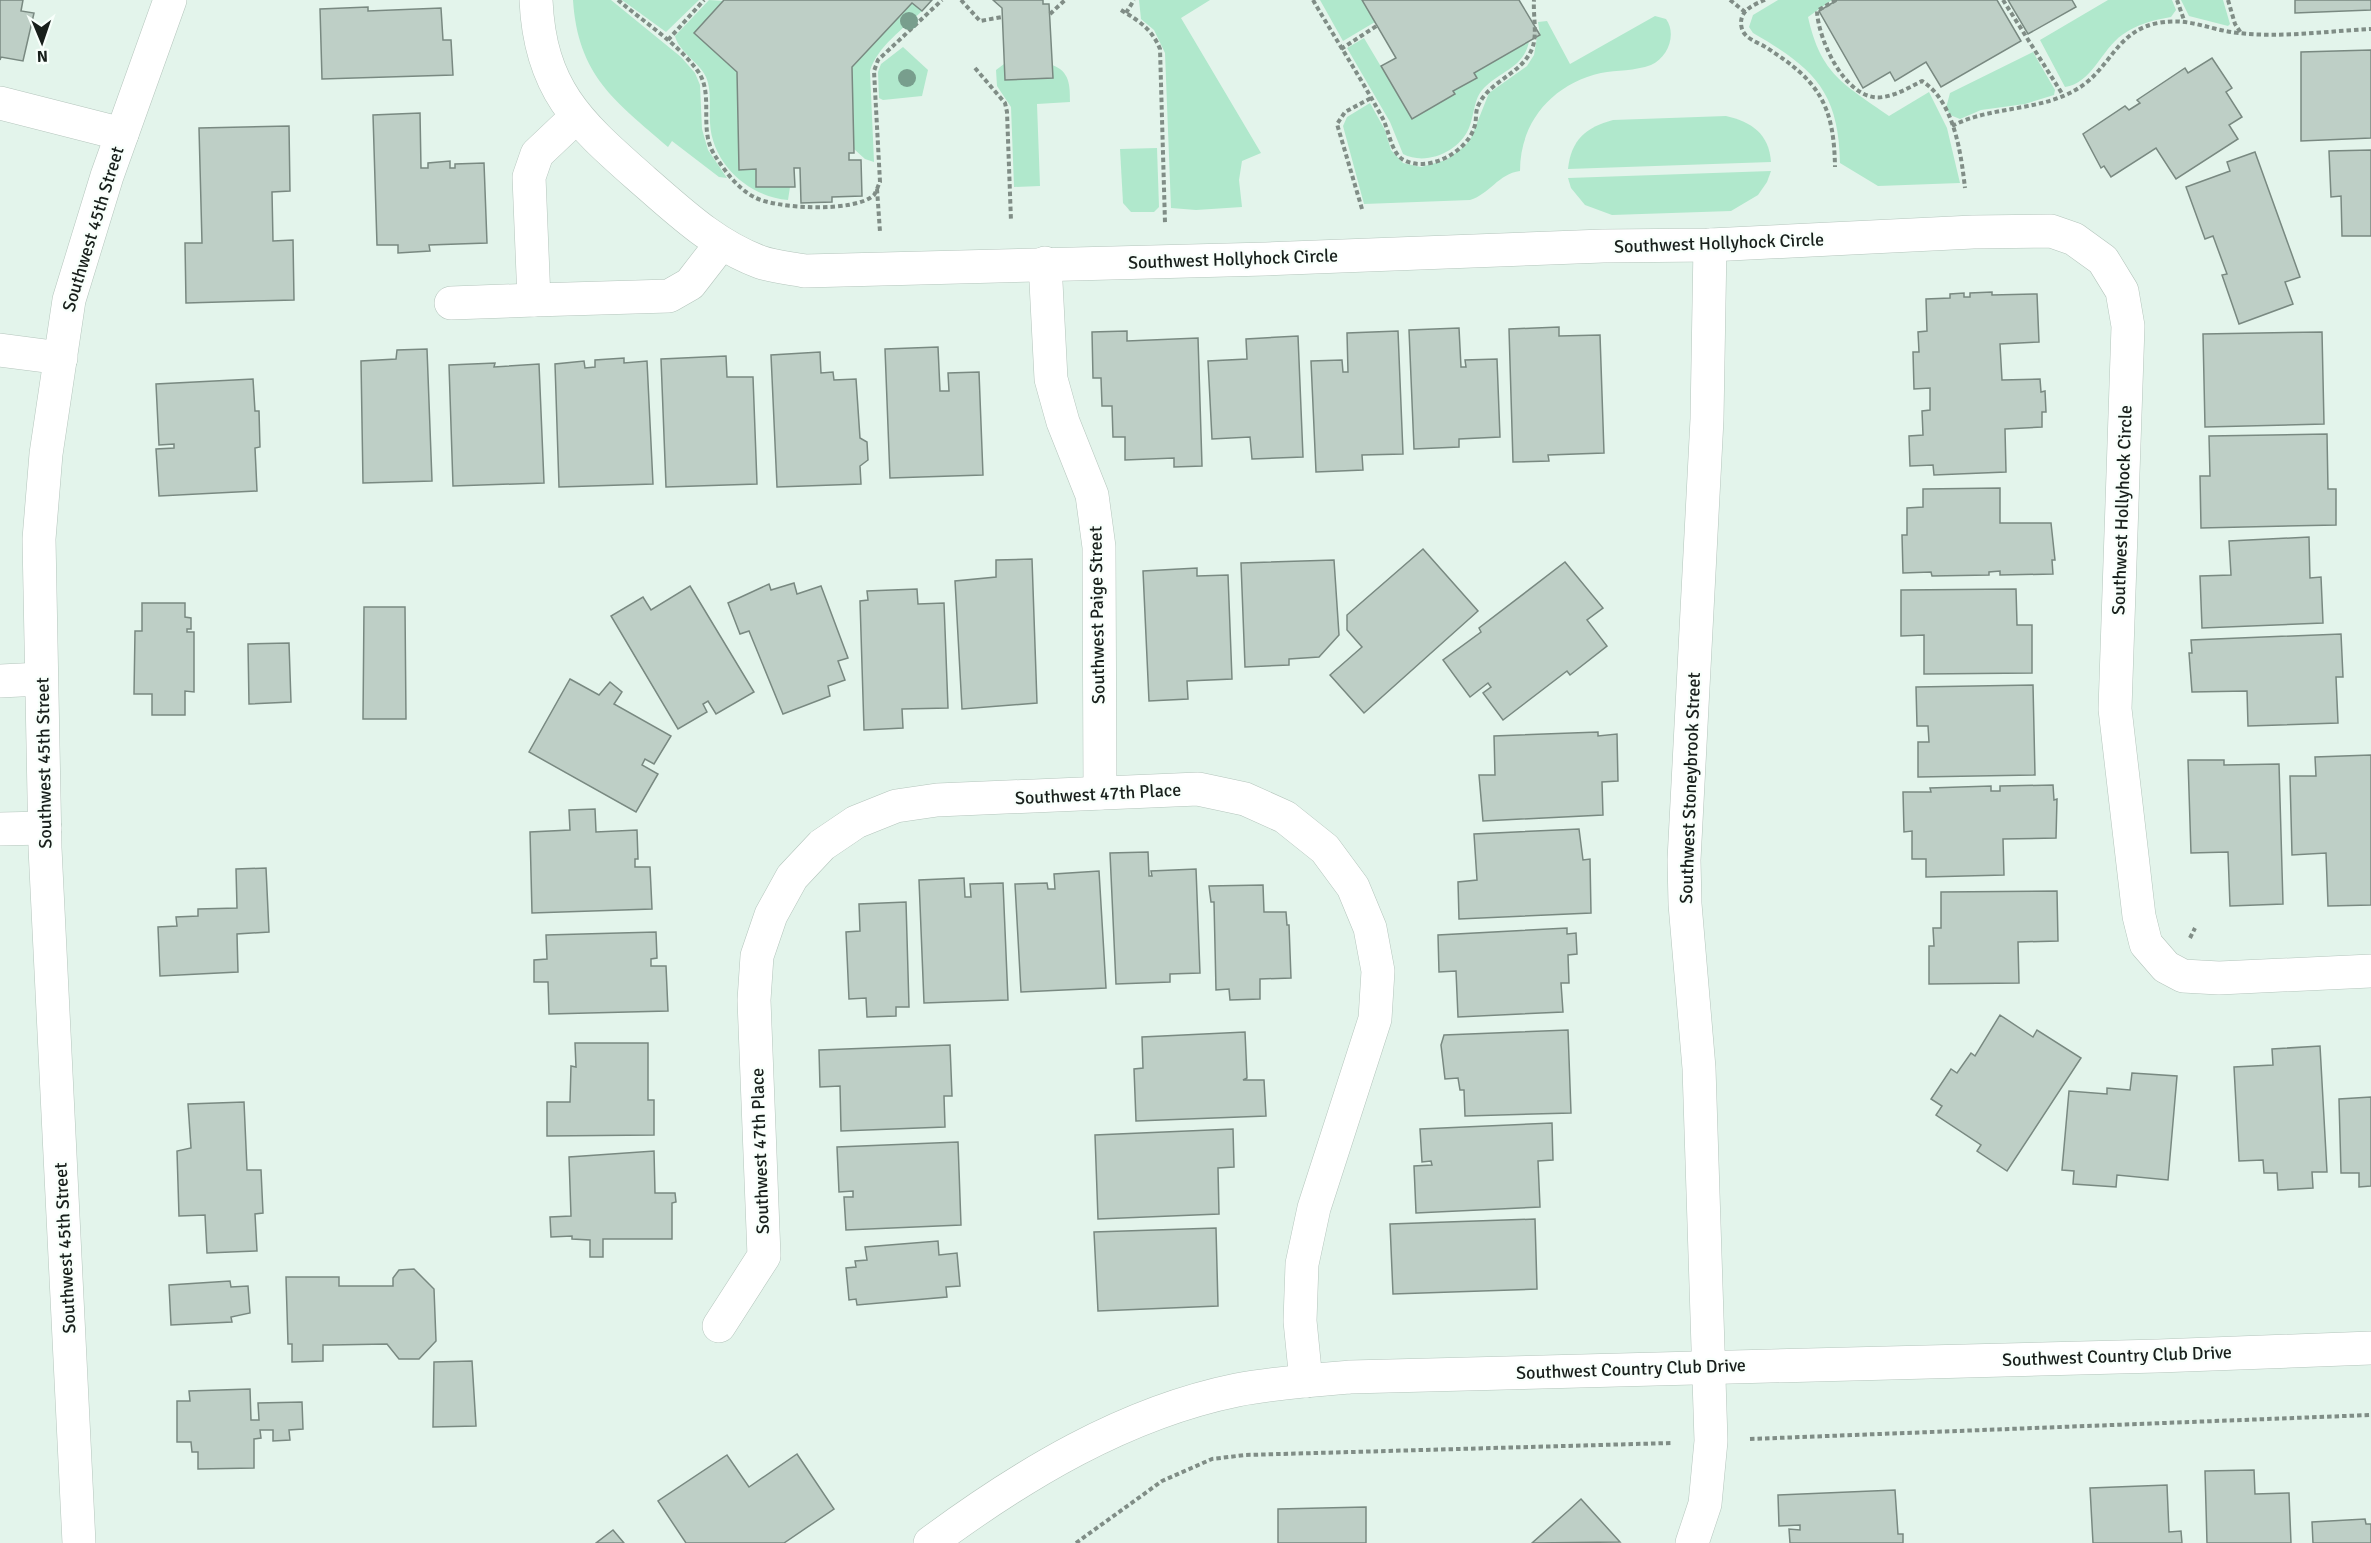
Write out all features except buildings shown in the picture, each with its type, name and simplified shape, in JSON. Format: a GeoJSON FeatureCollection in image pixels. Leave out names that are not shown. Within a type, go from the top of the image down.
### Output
{"type":"FeatureCollection","features":[{"type":"Feature","properties":{"kind":"street","name":"Southwest 45th Street"},"geometry":{"type":"LineString","coordinates":[[79,1543],[45,828],[39,539],[46,454],[69,300],[122,134],[170,0]]}},
{"type":"Feature","properties":{"kind":"street","name":"Southwest Hollyhock Circle"},"geometry":{"type":"LineString","coordinates":[[536,0],[543,49],[560,93],[575,118],[695,225],[721,244],[761,262],[805,271],[1603,246],[1710,245],[1973,232],[2051,231],[2074,239],[2103,260],[2122,291],[2128,326],[2115,709],[2139,916],[2146,944],[2166,967],[2183,976],[2219,978],[2371,971]]}},
{"type":"Feature","properties":{"kind":"street"},"geometry":{"type":"LineString","coordinates":[[0,103],[122,134]]}},
{"type":"Feature","properties":{"kind":"street"},"geometry":{"type":"LineString","coordinates":[[534,300],[529,177],[537,154],[575,118]]}},
{"type":"Feature","properties":{"kind":"street"},"geometry":{"type":"LineString","coordinates":[[451,303],[669,296],[690,284],[721,244]]}},
{"type":"Feature","properties":{"kind":"street","name":"Southwest Stoneybrook Street"},"geometry":{"type":"LineString","coordinates":[[1692,1543],[1705,1504],[1711,1441],[1699,1068],[1685,904],[1684,860],[1707,419],[1710,245]]}},
{"type":"Feature","properties":{"kind":"street","name":"Southwest Paige Street"},"geometry":{"type":"LineString","coordinates":[[1046,263],[1051,379],[1063,422],[1092,495],[1099,547],[1100,793]]}},
{"type":"Feature","properties":{"kind":"street"},"geometry":{"type":"LineString","coordinates":[[0,350],[61,358]]}},
{"type":"Feature","properties":{"kind":"street"},"geometry":{"type":"LineString","coordinates":[[0,681],[41,679]]}},
{"type":"Feature","properties":{"kind":"street","name":"Southwest 47th Place"},"geometry":{"type":"LineString","coordinates":[[719,1326],[764,1256],[754,1000],[757,956],[771,915],[792,877],[831,840],[856,822],[896,806],[937,800],[1198,789],[1245,799],[1285,817],[1325,849],[1353,888],[1370,928],[1378,971],[1375,1019],[1314,1208],[1302,1264],[1300,1321],[1306,1381]]}},
{"type":"Feature","properties":{"kind":"street"},"geometry":{"type":"LineString","coordinates":[[0,829],[45,828]]}},
{"type":"Feature","properties":{"kind":"street","name":"Southwest Country Club Drive"},"geometry":{"type":"LineString","coordinates":[[930,1543],[1036,1471],[1124,1426],[1152,1414],[1237,1390],[1306,1381],[1709,1366],[2158,1356],[2371,1348]]}},
{"type":"Feature","properties":{"kind":"path"},"geometry":{"type":"LineString","coordinates":[[618,0],[668,40],[698,71],[704,81],[706,134],[712,152],[733,181],[752,196],[767,203],[835,207],[863,201],[874,194],[880,182],[874,71],[878,60],[942,0]]}},
{"type":"Feature","properties":{"kind":"path"},"geometry":{"type":"LineString","coordinates":[[668,40],[705,0]]}},
{"type":"Feature","properties":{"kind":"path"},"geometry":{"type":"LineString","coordinates":[[961,0],[980,21],[1002,17]]}},
{"type":"Feature","properties":{"kind":"path"},"geometry":{"type":"LineString","coordinates":[[1050,14],[1065,0]]}},
{"type":"Feature","properties":{"kind":"path"},"geometry":{"type":"LineString","coordinates":[[1126,13],[1134,0]]}},
{"type":"Feature","properties":{"kind":"path"},"geometry":{"type":"LineString","coordinates":[[1312,0],[1371,98],[1389,131],[1394,150],[1402,159],[1418,164],[1431,163],[1452,154],[1466,143],[1474,129],[1478,106],[1485,94],[1524,63],[1534,43],[1534,0]]}},
{"type":"Feature","properties":{"kind":"path"},"geometry":{"type":"LineString","coordinates":[[1730,0],[1745,12]]}},
{"type":"Feature","properties":{"kind":"path"},"geometry":{"type":"LineString","coordinates":[[1764,0],[1751,5],[1745,12],[1742,16],[1742,29],[1749,39],[1794,65],[1810,79],[1821,97],[1835,141],[1835,167]]}},
{"type":"Feature","properties":{"kind":"path"},"geometry":{"type":"LineString","coordinates":[[1836,0],[1818,11],[1820,34],[1830,56],[1849,84],[1864,94],[1881,98],[1922,81],[1935,89],[1952,126],[1960,154],[1965,188]]}},
{"type":"Feature","properties":{"kind":"path"},"geometry":{"type":"LineString","coordinates":[[2003,0],[2062,94]]}},
{"type":"Feature","properties":{"kind":"path"},"geometry":{"type":"LineString","coordinates":[[2177,0],[2184,21]]}},
{"type":"Feature","properties":{"kind":"path"},"geometry":{"type":"LineString","coordinates":[[2228,0],[2235,24],[2241,33]]}},
{"type":"Feature","properties":{"kind":"path"},"geometry":{"type":"LineString","coordinates":[[1121,10],[1146,26],[1155,37],[1160,49],[1166,261]]}},
{"type":"Feature","properties":{"kind":"path"},"geometry":{"type":"LineString","coordinates":[[1952,126],[1986,113],[2029,107],[2086,82],[2122,40],[2154,24],[2184,21],[2241,33],[2371,29]]}},
{"type":"Feature","properties":{"kind":"path"},"geometry":{"type":"LineString","coordinates":[[1341,48],[1378,25]]}},
{"type":"Feature","properties":{"kind":"path"},"geometry":{"type":"LineString","coordinates":[[975,68],[1005,103],[1011,221]]}},
{"type":"Feature","properties":{"kind":"path"},"geometry":{"type":"LineString","coordinates":[[1362,209],[1337,124],[1345,112],[1371,98]]}},
{"type":"Feature","properties":{"kind":"path"},"geometry":{"type":"LineString","coordinates":[[877,188],[880,213]]}},
{"type":"Feature","properties":{"kind":"green space"},"geometry":{"type":"Polygon","coordinates":[[[573,0],[611,0],[681,57],[695,73],[700,85],[702,129],[708,150],[727,178],[719,177],[672,141],[668,147],[602,85],[582,49],[573,0]]]}},
{"type":"Feature","properties":{"kind":"green space"},"geometry":{"type":"Polygon","coordinates":[[[622,0],[699,0],[666,32],[622,0]]]}},
{"type":"Feature","properties":{"kind":"green space"},"geometry":{"type":"Polygon","coordinates":[[[709,0],[725,1],[695,33],[737,72],[739,169],[756,169],[757,187],[790,187],[788,200],[774,198],[760,192],[735,176],[725,165],[712,138],[708,82],[703,72],[677,42],[675,36],[709,0]]]}},
{"type":"Feature","properties":{"kind":"green space"},"geometry":{"type":"Polygon","coordinates":[[[1139,0],[1210,0],[1181,18],[1261,153],[1242,161],[1239,180],[1242,207],[1196,210],[1171,208],[1165,53],[1154,30],[1141,19],[1139,0]]]}},
{"type":"Feature","properties":{"kind":"green space"},"geometry":{"type":"Polygon","coordinates":[[[1320,0],[1362,0],[1375,22],[1343,41],[1320,0]]]}},
{"type":"Feature","properties":{"kind":"green space"},"geometry":{"type":"Polygon","coordinates":[[[1778,0],[1832,0],[1808,17],[1820,52],[1836,76],[1889,116],[1929,92],[1947,128],[1960,183],[1878,186],[1840,163],[1834,117],[1828,99],[1818,83],[1791,57],[1753,33],[1749,27],[1753,15],[1778,0]]]}},
{"type":"Feature","properties":{"kind":"green space"},"geometry":{"type":"Polygon","coordinates":[[[2108,0],[2172,0],[2176,10],[2171,17],[2146,23],[2122,35],[2082,80],[2065,87],[2040,40],[2108,0]]]}},
{"type":"Feature","properties":{"kind":"green space"},"geometry":{"type":"Polygon","coordinates":[[[2181,0],[2223,0],[2230,24],[2228,26],[2189,16],[2181,0]]]}},
{"type":"Feature","properties":{"kind":"green space"},"geometry":{"type":"Polygon","coordinates":[[[912,3],[922,11],[885,46],[870,71],[874,162],[865,159],[854,149],[852,67],[912,3]]]}},
{"type":"Feature","properties":{"kind":"green space"},"geometry":{"type":"Polygon","coordinates":[[[1655,16],[1666,19],[1671,32],[1669,45],[1662,57],[1645,67],[1601,73],[1584,78],[1554,96],[1542,107],[1526,136],[1520,171],[1506,176],[1470,200],[1364,204],[1343,126],[1347,117],[1370,103],[1385,130],[1391,150],[1403,163],[1421,167],[1446,160],[1465,146],[1471,138],[1489,93],[1527,66],[1534,55],[1537,37],[1540,35],[1538,22],[1547,21],[1570,64],[1655,16]]]}},
{"type":"Feature","properties":{"kind":"green space"},"geometry":{"type":"Polygon","coordinates":[[[1364,38],[1412,119],[1455,94],[1453,91],[1476,78],[1474,73],[1529,41],[1527,49],[1518,62],[1482,90],[1476,100],[1469,128],[1458,144],[1441,154],[1422,158],[1403,154],[1390,122],[1347,48],[1364,38]]]}},
{"type":"Feature","properties":{"kind":"green space"},"geometry":{"type":"Polygon","coordinates":[[[903,47],[928,70],[922,96],[883,100],[879,98],[878,72],[881,64],[903,47]]]}},
{"type":"Feature","properties":{"kind":"green space"},"geometry":{"type":"Polygon","coordinates":[[[2033,52],[2055,90],[2054,95],[2025,104],[1981,110],[1960,119],[1950,115],[1946,108],[1950,93],[2033,52]]]}},
{"type":"Feature","properties":{"kind":"green space"},"geometry":{"type":"Polygon","coordinates":[[[1004,64],[1005,80],[1052,65],[1062,71],[1068,80],[1070,102],[1037,104],[1040,186],[1014,187],[1011,107],[997,86],[996,70],[1004,64]]]}},
{"type":"Feature","properties":{"kind":"green space"},"geometry":{"type":"Polygon","coordinates":[[[1726,116],[1744,122],[1758,131],[1767,144],[1771,162],[1568,169],[1576,143],[1588,131],[1603,123],[1613,120],[1726,116]]]}},
{"type":"Feature","properties":{"kind":"green space"},"geometry":{"type":"Polygon","coordinates":[[[1157,148],[1159,207],[1154,212],[1131,212],[1123,203],[1120,149],[1157,148]]]}},
{"type":"Feature","properties":{"kind":"green space"},"geometry":{"type":"Polygon","coordinates":[[[1771,171],[1758,195],[1731,211],[1612,215],[1585,205],[1571,188],[1568,178],[1771,171]]]}}]}
